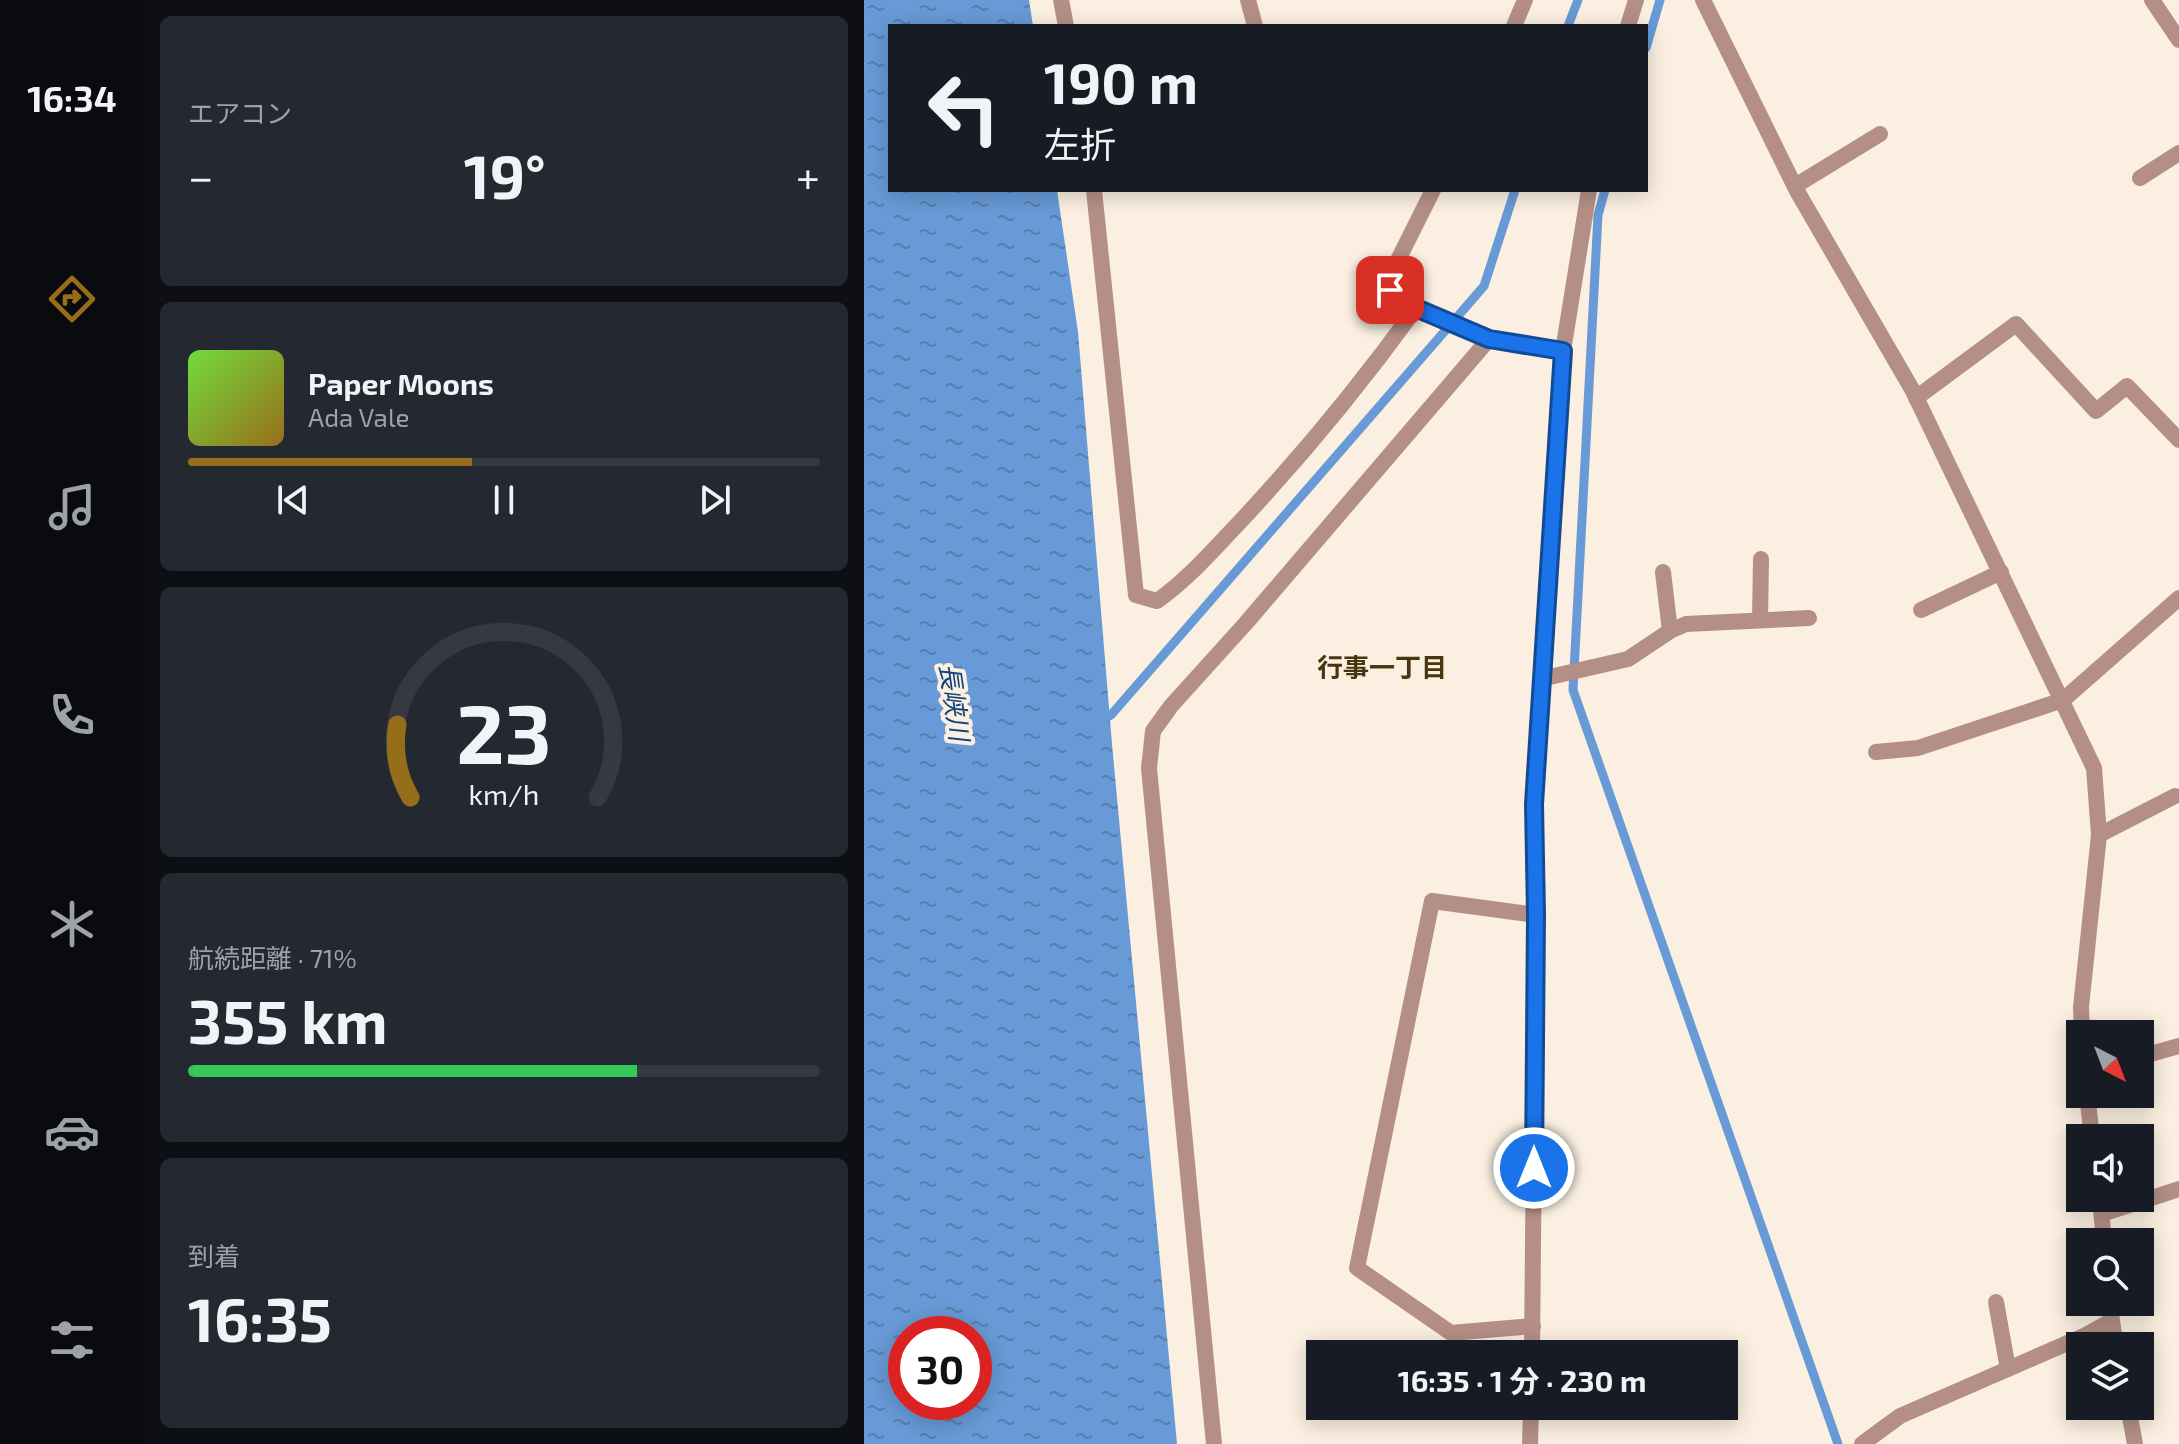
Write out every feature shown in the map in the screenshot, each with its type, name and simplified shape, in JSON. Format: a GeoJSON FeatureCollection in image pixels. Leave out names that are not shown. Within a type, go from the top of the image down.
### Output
{"type":"FeatureCollection","features":[{"type":"Feature","properties":{"kind":"street"},"geometry":{"type":"LineString","coordinates":[[1061,0],[1066,24]]}},
{"type":"Feature","properties":{"kind":"street"},"geometry":{"type":"LineString","coordinates":[[1248,0],[1254,24]]}},
{"type":"Feature","properties":{"kind":"street"},"geometry":{"type":"LineString","coordinates":[[1515,24],[1525,0]]}},
{"type":"Feature","properties":{"kind":"street"},"geometry":{"type":"LineString","coordinates":[[1629,24],[1636,0]]}},
{"type":"Feature","properties":{"kind":"street"},"geometry":{"type":"LineString","coordinates":[[1703,0],[1795,186],[1916,398],[2094,768],[2099,835],[2081,1020]]}},
{"type":"Feature","properties":{"kind":"street"},"geometry":{"type":"LineString","coordinates":[[2152,0],[2179,40]]}},
{"type":"Feature","properties":{"kind":"street"},"geometry":{"type":"LineString","coordinates":[[1795,186],[1880,134]]}},
{"type":"Feature","properties":{"kind":"street"},"geometry":{"type":"LineString","coordinates":[[2140,178],[2179,153]]}},
{"type":"Feature","properties":{"kind":"street"},"geometry":{"type":"LineString","coordinates":[[1094,192],[1136,595],[1157,601],[1181,584],[1267,493],[1380,357],[1416,308]]}},
{"type":"Feature","properties":{"kind":"street"},"geometry":{"type":"LineString","coordinates":[[1432,192],[1397,262],[1390,290],[1416,308],[1489,339],[1563,351]]}},
{"type":"Feature","properties":{"kind":"street"},"geometry":{"type":"LineString","coordinates":[[1532,1340],[1534,804],[1563,351],[1589,192]]}},
{"type":"Feature","properties":{"kind":"street"},"geometry":{"type":"LineString","coordinates":[[1916,398],[2016,324],[2096,411],[2127,386],[2179,440]]}},
{"type":"Feature","properties":{"kind":"street"},"geometry":{"type":"LineString","coordinates":[[1214,1444],[1149,768],[1153,731],[1171,706],[1489,339]]}},
{"type":"Feature","properties":{"kind":"street"},"geometry":{"type":"LineString","coordinates":[[1760,620],[1761,559]]}},
{"type":"Feature","properties":{"kind":"street"},"geometry":{"type":"LineString","coordinates":[[1663,572],[1670,631]]}},
{"type":"Feature","properties":{"kind":"street"},"geometry":{"type":"LineString","coordinates":[[1921,610],[2001,572]]}},
{"type":"Feature","properties":{"kind":"street"},"geometry":{"type":"LineString","coordinates":[[1876,752],[1918,748],[2063,700],[2179,598]]}},
{"type":"Feature","properties":{"kind":"street"},"geometry":{"type":"LineString","coordinates":[[1541,679],[1628,659],[1686,624],[1809,618]]}},
{"type":"Feature","properties":{"kind":"street"},"geometry":{"type":"LineString","coordinates":[[2099,835],[2175,796]]}},
{"type":"Feature","properties":{"kind":"street"},"geometry":{"type":"LineString","coordinates":[[1533,1326],[1451,1333],[1357,1268],[1432,901],[1536,915]]}},
{"type":"Feature","properties":{"kind":"street"},"geometry":{"type":"LineString","coordinates":[[2154,1053],[2179,1046]]}},
{"type":"Feature","properties":{"kind":"street"},"geometry":{"type":"LineString","coordinates":[[2154,1194],[2179,1189]]}},
{"type":"Feature","properties":{"kind":"street"},"geometry":{"type":"LineString","coordinates":[[1996,1302],[2008,1369]]}},
{"type":"Feature","properties":{"kind":"street"},"geometry":{"type":"LineString","coordinates":[[2110,1316],[2113,1332]]}},
{"type":"Feature","properties":{"kind":"street"},"geometry":{"type":"LineString","coordinates":[[1862,1444],[1900,1416],[2086,1335],[2111,1321]]}},
{"type":"Feature","properties":{"kind":"street"},"geometry":{"type":"LineString","coordinates":[[1530,1444],[1531,1420]]}},
{"type":"Feature","properties":{"kind":"street"},"geometry":{"type":"LineString","coordinates":[[2131,1420],[2135,1444]]}},
{"type":"Feature","properties":{"kind":"water","name":"長峡川"},"geometry":{"type":"Polygon","coordinates":[[[864,0],[1029,0],[1033,24],[888,24],[888,192],[1057,192],[1078,332],[1112,744],[1177,1444],[864,1444],[864,0]]]}},
{"type":"Feature","properties":{"kind":"waterway"},"geometry":{"type":"LineString","coordinates":[[1569,24],[1578,0]]}},
{"type":"Feature","properties":{"kind":"waterway"},"geometry":{"type":"LineString","coordinates":[[1648,41],[1660,0]]}},
{"type":"Feature","properties":{"kind":"waterway"},"geometry":{"type":"LineString","coordinates":[[1101,720],[1111,715],[1484,286],[1514,192]]}},
{"type":"Feature","properties":{"kind":"waterway"},"geometry":{"type":"LineString","coordinates":[[1604,192],[1598,215],[1573,690],[1838,1444]]}},
{"type":"Feature","properties":{"kind":"district","name":"行事一丁目"},"geometry":{"type":"Point","coordinates":[1382,668]}},
{"type":"Feature","properties":{"kind":"route"},"geometry":{"type":"LineString","coordinates":[[1390,290],[1416,308],[1489,339],[1563,351],[1534,804],[1534,1168]]}}]}
